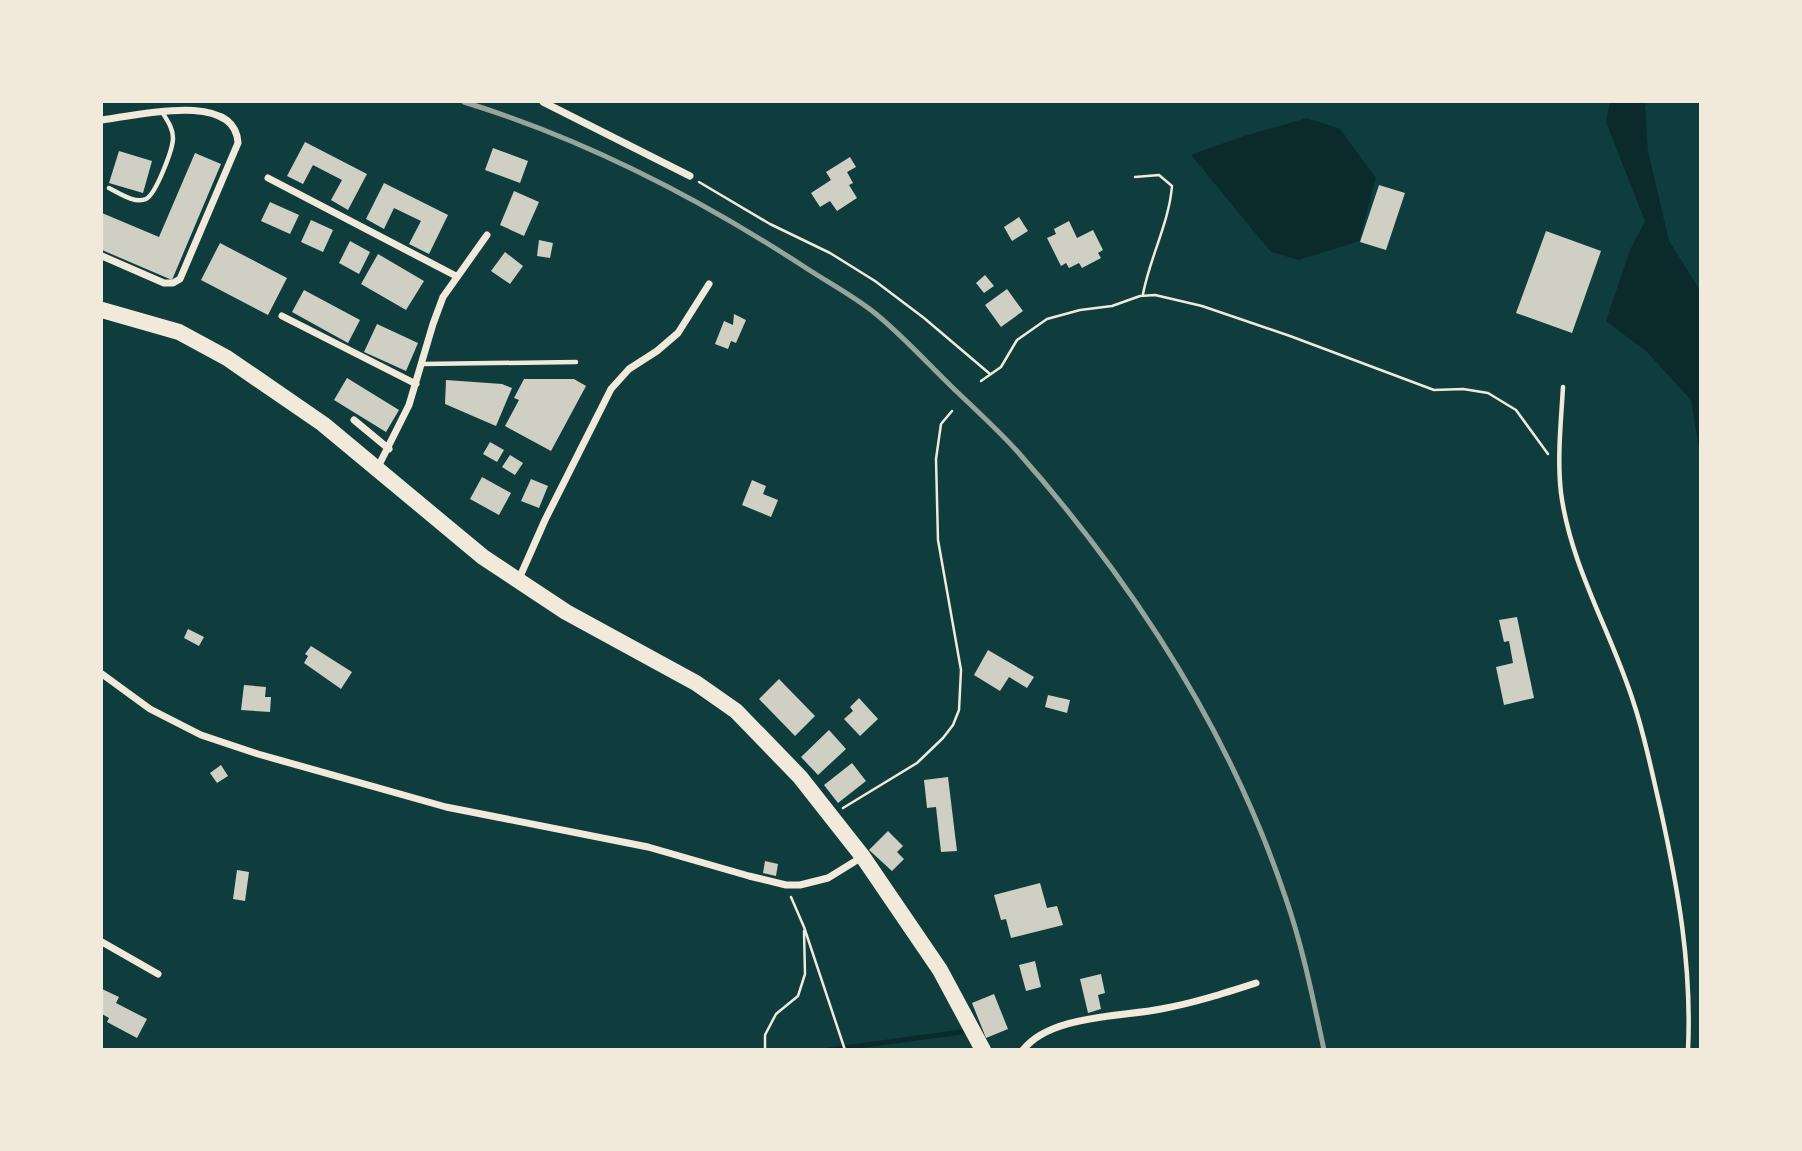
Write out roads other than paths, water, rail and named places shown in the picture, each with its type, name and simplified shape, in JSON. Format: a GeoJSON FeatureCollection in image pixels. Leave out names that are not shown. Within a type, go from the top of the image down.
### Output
{"type":"FeatureCollection","features":[{"type":"Feature","properties":{"kind":"main road"},"geometry":{"type":"LineString","coordinates":[[102,310],[167,328],[217,352],[323,424],[483,557],[574,617],[684,676],[722,701],[752,726],[782,756],[863,857],[940,970],[983,1049]]}},
{"type":"Feature","properties":{"kind":"street"},"geometry":{"type":"LineString","coordinates":[[543,102],[690,176]]}},
{"type":"Feature","properties":{"kind":"street"},"geometry":{"type":"LineString","coordinates":[[102,120],[162,112],[202,111],[229,121],[237,132],[238,143],[182,276],[177,281],[159,281],[102,256]]}},
{"type":"Feature","properties":{"kind":"street"},"geometry":{"type":"LineString","coordinates":[[268,178],[456,276]]}},
{"type":"Feature","properties":{"kind":"street"},"geometry":{"type":"LineString","coordinates":[[377,469],[400,426],[416,384],[437,311],[456,276],[487,235]]}},
{"type":"Feature","properties":{"kind":"street"},"geometry":{"type":"LineString","coordinates":[[518,581],[545,520],[611,389],[629,369],[665,346],[678,333],[709,284]]}},
{"type":"Feature","properties":{"kind":"street"},"geometry":{"type":"LineString","coordinates":[[282,316],[416,384]]}},
{"type":"Feature","properties":{"kind":"street"},"geometry":{"type":"LineString","coordinates":[[354,420],[389,449]]}},
{"type":"Feature","properties":{"kind":"street"},"geometry":{"type":"LineString","coordinates":[[102,674],[150,709],[181,726],[258,754],[446,807],[648,847],[786,884],[800,885],[828,878],[863,857]]}},
{"type":"Feature","properties":{"kind":"street"},"geometry":{"type":"LineString","coordinates":[[102,942],[158,974]]}},
{"type":"Feature","properties":{"kind":"street"},"geometry":{"type":"LineString","coordinates":[[1023,1049],[1041,1033],[1064,1026],[1180,1005],[1256,984]]}},
{"type":"Feature","properties":{"kind":"lane"},"geometry":{"type":"LineString","coordinates":[[109,188],[136,200],[145,199],[152,193],[170,153],[173,138],[162,112]]}},
{"type":"Feature","properties":{"kind":"lane"},"geometry":{"type":"LineString","coordinates":[[422,364],[576,362]]}},
{"type":"Feature","properties":{"kind":"lane"},"geometry":{"type":"LineString","coordinates":[[1563,387],[1560,476],[1571,540],[1635,704],[1676,882],[1687,970],[1688,1049]]}},
{"type":"Feature","properties":{"kind":"water"},"geometry":{"type":"Polygon","coordinates":[[[1610,102],[1648,102],[1645,106],[1648,151],[1669,241],[1700,290],[1700,455],[1691,400],[1647,352],[1606,321],[1630,250],[1645,221],[1606,122],[1610,102]]]}},
{"type":"Feature","properties":{"kind":"water"},"geometry":{"type":"Polygon","coordinates":[[[1307,118],[1340,129],[1376,178],[1359,241],[1299,260],[1271,252],[1191,155],[1307,118]]]}},
{"type":"Feature","properties":{"kind":"waterway"},"geometry":{"type":"LineString","coordinates":[[829,1050],[961,1032]]}},
{"type":"Feature","properties":{"kind":"railway"},"geometry":{"type":"LineString","coordinates":[[464,102],[553,134],[639,172],[722,216],[850,295],[896,332],[1017,451],[1101,553],[1139,606],[1207,718],[1237,777],[1286,899],[1303,955],[1324,1050]]}}]}
